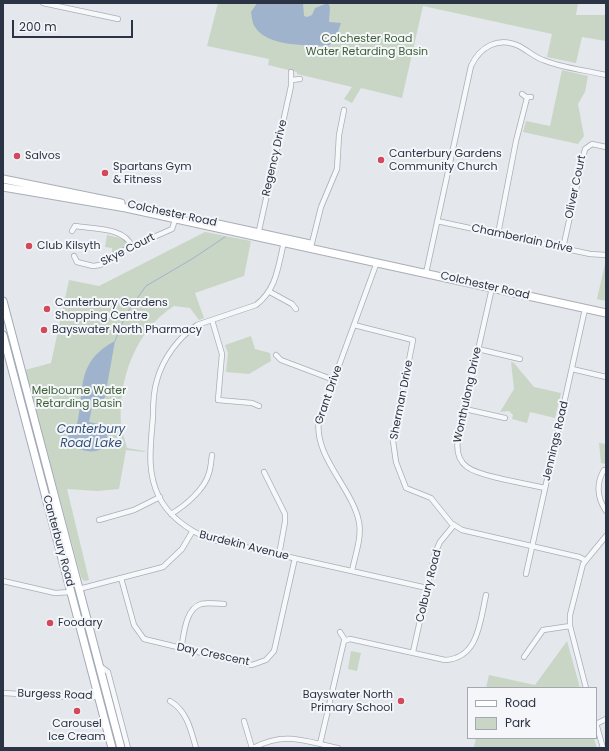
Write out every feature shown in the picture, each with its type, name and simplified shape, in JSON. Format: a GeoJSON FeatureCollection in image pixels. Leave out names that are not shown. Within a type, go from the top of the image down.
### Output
{"type":"FeatureCollection","features":[{"type":"Feature","properties":{"kind":"main road","name":"Colchester Road"},"geometry":{"type":"LineString","coordinates":[[3,179],[102,198],[176,217]]}},
{"type":"Feature","properties":{"kind":"main road","name":"Colchester Road"},"geometry":{"type":"LineString","coordinates":[[3,187],[176,217],[258,234],[340,254],[606,313]]}},
{"type":"Feature","properties":{"kind":"main road","name":"Canterbury Road"},"geometry":{"type":"LineString","coordinates":[[3,301],[121,748]]}},
{"type":"Feature","properties":{"kind":"main road","name":"Canterbury Road"},"geometry":{"type":"LineString","coordinates":[[3,334],[112,748]]}},
{"type":"Feature","properties":{"kind":"main road"},"geometry":{"type":"LineString","coordinates":[[42,482],[50,480]]}},
{"type":"Feature","properties":{"kind":"main road"},"geometry":{"type":"LineString","coordinates":[[71,592],[79,589]]}},
{"type":"Feature","properties":{"kind":"main road","name":"Burgess Road"},"geometry":{"type":"LineString","coordinates":[[99,696],[107,694]]}},
{"type":"Feature","properties":{"kind":"street"},"geometry":{"type":"LineString","coordinates":[[43,3],[118,19]]}},
{"type":"Feature","properties":{"kind":"street"},"geometry":{"type":"LineString","coordinates":[[426,273],[471,66],[475,56],[494,43],[513,44],[543,60],[606,75]]}},
{"type":"Feature","properties":{"kind":"street","name":"Regency Drive"},"geometry":{"type":"LineString","coordinates":[[258,234],[292,80],[291,72]]}},
{"type":"Feature","properties":{"kind":"street"},"geometry":{"type":"LineString","coordinates":[[292,80],[300,79]]}},
{"type":"Feature","properties":{"kind":"street"},"geometry":{"type":"LineString","coordinates":[[498,234],[516,141],[529,98],[522,94]]}},
{"type":"Feature","properties":{"kind":"street"},"geometry":{"type":"LineString","coordinates":[[311,247],[321,207],[337,169],[339,135],[344,110]]}},
{"type":"Feature","properties":{"kind":"street","name":"Oliver Court"},"geometry":{"type":"LineString","coordinates":[[563,248],[585,149],[592,144],[606,147]]}},
{"type":"Feature","properties":{"kind":"street","name":"Skye Court"},"geometry":{"type":"LineString","coordinates":[[74,256],[77,262],[97,265],[132,247],[171,230],[176,217]]}},
{"type":"Feature","properties":{"kind":"street","name":"Chamberlain Drive"},"geometry":{"type":"LineString","coordinates":[[437,221],[590,254],[606,255]]}},
{"type":"Feature","properties":{"kind":"street"},"geometry":{"type":"LineString","coordinates":[[73,229],[122,235],[127,238],[132,247]]}},
{"type":"Feature","properties":{"kind":"street"},"geometry":{"type":"LineString","coordinates":[[284,241],[270,292],[292,304],[296,309]]}},
{"type":"Feature","properties":{"kind":"street","name":"Grant Drive"},"geometry":{"type":"LineString","coordinates":[[352,571],[359,538],[359,523],[357,516],[320,443],[317,429],[376,262]]}},
{"type":"Feature","properties":{"kind":"street","name":"Wonthulong Drive"},"geometry":{"type":"LineString","coordinates":[[492,288],[457,445],[458,456],[465,466],[478,473],[545,488]]}},
{"type":"Feature","properties":{"kind":"street","name":"Burdekin Avenue"},"geometry":{"type":"LineString","coordinates":[[270,292],[256,304],[197,325],[184,335],[176,344],[156,380],[150,463],[152,478],[160,498],[171,514],[192,532],[209,539],[427,588]]}},
{"type":"Feature","properties":{"kind":"street","name":"Jennings Road"},"geometry":{"type":"LineString","coordinates":[[526,574],[585,309]]}},
{"type":"Feature","properties":{"kind":"street"},"geometry":{"type":"LineString","coordinates":[[212,320],[222,354],[218,400],[252,403],[259,406]]}},
{"type":"Feature","properties":{"kind":"street","name":"Sherman Drive"},"geometry":{"type":"LineString","coordinates":[[354,325],[413,340],[394,435],[394,452],[406,488],[431,498],[454,525],[466,531],[579,557],[585,560]]}},
{"type":"Feature","properties":{"kind":"street"},"geometry":{"type":"LineString","coordinates":[[3,334],[11,332]]}},
{"type":"Feature","properties":{"kind":"street"},"geometry":{"type":"LineString","coordinates":[[478,349],[520,359]]}},
{"type":"Feature","properties":{"kind":"street"},"geometry":{"type":"LineString","coordinates":[[276,355],[281,360],[334,380]]}},
{"type":"Feature","properties":{"kind":"street"},"geometry":{"type":"LineString","coordinates":[[572,369],[606,376]]}},
{"type":"Feature","properties":{"kind":"street"},"geometry":{"type":"LineString","coordinates":[[465,409],[505,418]]}},
{"type":"Feature","properties":{"kind":"street"},"geometry":{"type":"LineString","coordinates":[[171,514],[199,490],[205,482],[209,474],[212,454]]}},
{"type":"Feature","properties":{"kind":"street"},"geometry":{"type":"LineString","coordinates":[[604,470],[598,484],[602,505],[606,511]]}},
{"type":"Feature","properties":{"kind":"street"},"geometry":{"type":"LineString","coordinates":[[264,472],[285,514],[279,555]]}},
{"type":"Feature","properties":{"kind":"street"},"geometry":{"type":"LineString","coordinates":[[98,520],[134,510],[160,498]]}},
{"type":"Feature","properties":{"kind":"street","name":"Colbury Road"},"geometry":{"type":"LineString","coordinates":[[413,652],[435,552],[440,542],[454,525]]}},
{"type":"Feature","properties":{"kind":"street"},"geometry":{"type":"LineString","coordinates":[[79,589],[163,567],[182,549],[192,532]]}},
{"type":"Feature","properties":{"kind":"street"},"geometry":{"type":"LineString","coordinates":[[586,687],[570,626],[571,607],[579,575],[585,560],[606,536]]}},
{"type":"Feature","properties":{"kind":"street","name":"Day Crescent"},"geometry":{"type":"LineString","coordinates":[[121,578],[134,625],[140,636],[148,641],[252,664],[262,662],[274,651],[295,558]]}},
{"type":"Feature","properties":{"kind":"street"},"geometry":{"type":"LineString","coordinates":[[3,581],[55,593],[71,592]]}},
{"type":"Feature","properties":{"kind":"street"},"geometry":{"type":"LineString","coordinates":[[320,744],[342,644],[345,640],[350,639],[446,660],[452,659],[466,654],[475,640],[486,595]]}},
{"type":"Feature","properties":{"kind":"street"},"geometry":{"type":"LineString","coordinates":[[181,649],[188,618],[192,610],[203,603],[224,604]]}},
{"type":"Feature","properties":{"kind":"street"},"geometry":{"type":"LineString","coordinates":[[524,658],[543,630],[570,626]]}},
{"type":"Feature","properties":{"kind":"street"},"geometry":{"type":"LineString","coordinates":[[340,632],[345,640]]}},
{"type":"Feature","properties":{"kind":"street","name":"Canterbury Road"},"geometry":{"type":"LineString","coordinates":[[99,665],[108,672],[128,748]]}},
{"type":"Feature","properties":{"kind":"street","name":"Burgess Road"},"geometry":{"type":"LineString","coordinates":[[3,694],[89,698],[99,696]]}},
{"type":"Feature","properties":{"kind":"street"},"geometry":{"type":"LineString","coordinates":[[170,701],[177,705],[183,713],[190,727],[196,748]]}},
{"type":"Feature","properties":{"kind":"street"},"geometry":{"type":"LineString","coordinates":[[597,724],[606,719]]}},
{"type":"Feature","properties":{"kind":"street"},"geometry":{"type":"LineString","coordinates":[[244,721],[252,748],[267,741],[286,738],[338,748]]}},
{"type":"Feature","properties":{"kind":"street"},"geometry":{"type":"LineString","coordinates":[[597,727],[603,748]]}},
{"type":"Feature","properties":{"kind":"green space","name":"Colchester Road Water Retarding Basin"},"geometry":{"type":"Polygon","coordinates":[[[218,3],[578,3],[576,15],[606,15],[606,41],[582,37],[576,63],[547,57],[552,34],[423,6],[402,98],[361,88],[352,103],[344,99],[352,87],[297,74],[297,72],[268,65],[269,59],[207,46],[218,3]]]}},
{"type":"Feature","properties":{"kind":"green space"},"geometry":{"type":"Polygon","coordinates":[[[562,70],[588,76],[585,92],[578,104],[584,136],[578,144],[523,132],[526,121],[550,126],[562,70]]]}},
{"type":"Feature","properties":{"kind":"green space","name":"Melbourne Water Retarding Basin"},"geometry":{"type":"Polygon","coordinates":[[[205,232],[251,241],[244,276],[195,293],[204,318],[199,320],[190,308],[174,306],[149,328],[132,357],[126,373],[123,390],[121,424],[127,448],[145,452],[126,450],[119,489],[97,491],[67,489],[89,580],[84,581],[81,577],[25,370],[51,363],[69,280],[99,286],[205,232]]]}},
{"type":"Feature","properties":{"kind":"green space"},"geometry":{"type":"Polygon","coordinates":[[[107,235],[125,239],[129,246],[112,254],[112,248],[105,247],[107,235]]]}},
{"type":"Feature","properties":{"kind":"green space"},"geometry":{"type":"Polygon","coordinates":[[[606,264],[606,301],[597,299],[606,264]]]}},
{"type":"Feature","properties":{"kind":"green space"},"geometry":{"type":"Polygon","coordinates":[[[251,336],[255,349],[270,353],[271,361],[249,374],[226,372],[228,353],[225,345],[251,336]]]}},
{"type":"Feature","properties":{"kind":"green space"},"geometry":{"type":"Polygon","coordinates":[[[511,362],[514,363],[534,387],[561,393],[555,418],[530,412],[527,423],[512,419],[513,415],[509,411],[500,412],[514,389],[511,362]]]}},
{"type":"Feature","properties":{"kind":"green space"},"geometry":{"type":"Polygon","coordinates":[[[599,443],[606,444],[606,464],[601,463],[599,443]]]}},
{"type":"Feature","properties":{"kind":"green space"},"geometry":{"type":"Polygon","coordinates":[[[567,641],[580,687],[486,687],[489,675],[535,685],[567,641]]]}},
{"type":"Feature","properties":{"kind":"green space"},"geometry":{"type":"Polygon","coordinates":[[[351,651],[361,653],[357,671],[348,669],[351,651]]]}},
{"type":"Feature","properties":{"kind":"green space"},"geometry":{"type":"Polygon","coordinates":[[[476,739],[594,739],[597,748],[478,748],[474,747],[476,739]]]}},
{"type":"Feature","properties":{"kind":"water"},"geometry":{"type":"Polygon","coordinates":[[[257,3],[303,3],[304,16],[307,17],[312,15],[315,8],[328,3],[330,7],[329,22],[341,23],[335,41],[328,46],[288,44],[269,38],[261,34],[253,24],[251,12],[257,3]]]}},
{"type":"Feature","properties":{"kind":"water","name":"Canterbury Road Lake"},"geometry":{"type":"Polygon","coordinates":[[[115,341],[105,397],[99,405],[92,407],[89,422],[102,425],[106,433],[107,440],[105,446],[101,449],[87,451],[70,443],[66,427],[76,429],[87,369],[93,359],[102,350],[115,341]]]}},
{"type":"Feature","properties":{"kind":"waterway"},"geometry":{"type":"LineString","coordinates":[[115,341],[126,314],[146,286],[192,259],[225,237]]}},
{"type":"Feature","properties":{"kind":"place","name":"Salvos"},"geometry":{"type":"Point","coordinates":[17,156]}},
{"type":"Feature","properties":{"kind":"place","name":"Canterbury Gardens Community Church"},"geometry":{"type":"Point","coordinates":[381,160]}},
{"type":"Feature","properties":{"kind":"place","name":"Spartans Gym & Fitness"},"geometry":{"type":"Point","coordinates":[105,173]}},
{"type":"Feature","properties":{"kind":"place","name":"Club Kilsyth"},"geometry":{"type":"Point","coordinates":[29,246]}},
{"type":"Feature","properties":{"kind":"place","name":"Canterbury Gardens Shopping Centre"},"geometry":{"type":"Point","coordinates":[47,309]}},
{"type":"Feature","properties":{"kind":"place","name":"Bayswater North Pharmacy"},"geometry":{"type":"Point","coordinates":[44,330]}},
{"type":"Feature","properties":{"kind":"place","name":"Foodary"},"geometry":{"type":"Point","coordinates":[50,623]}},
{"type":"Feature","properties":{"kind":"place","name":"Bayswater North Primary School"},"geometry":{"type":"Point","coordinates":[401,701]}},
{"type":"Feature","properties":{"kind":"place","name":"Carousel Ice Cream"},"geometry":{"type":"Point","coordinates":[77,711]}}]}
